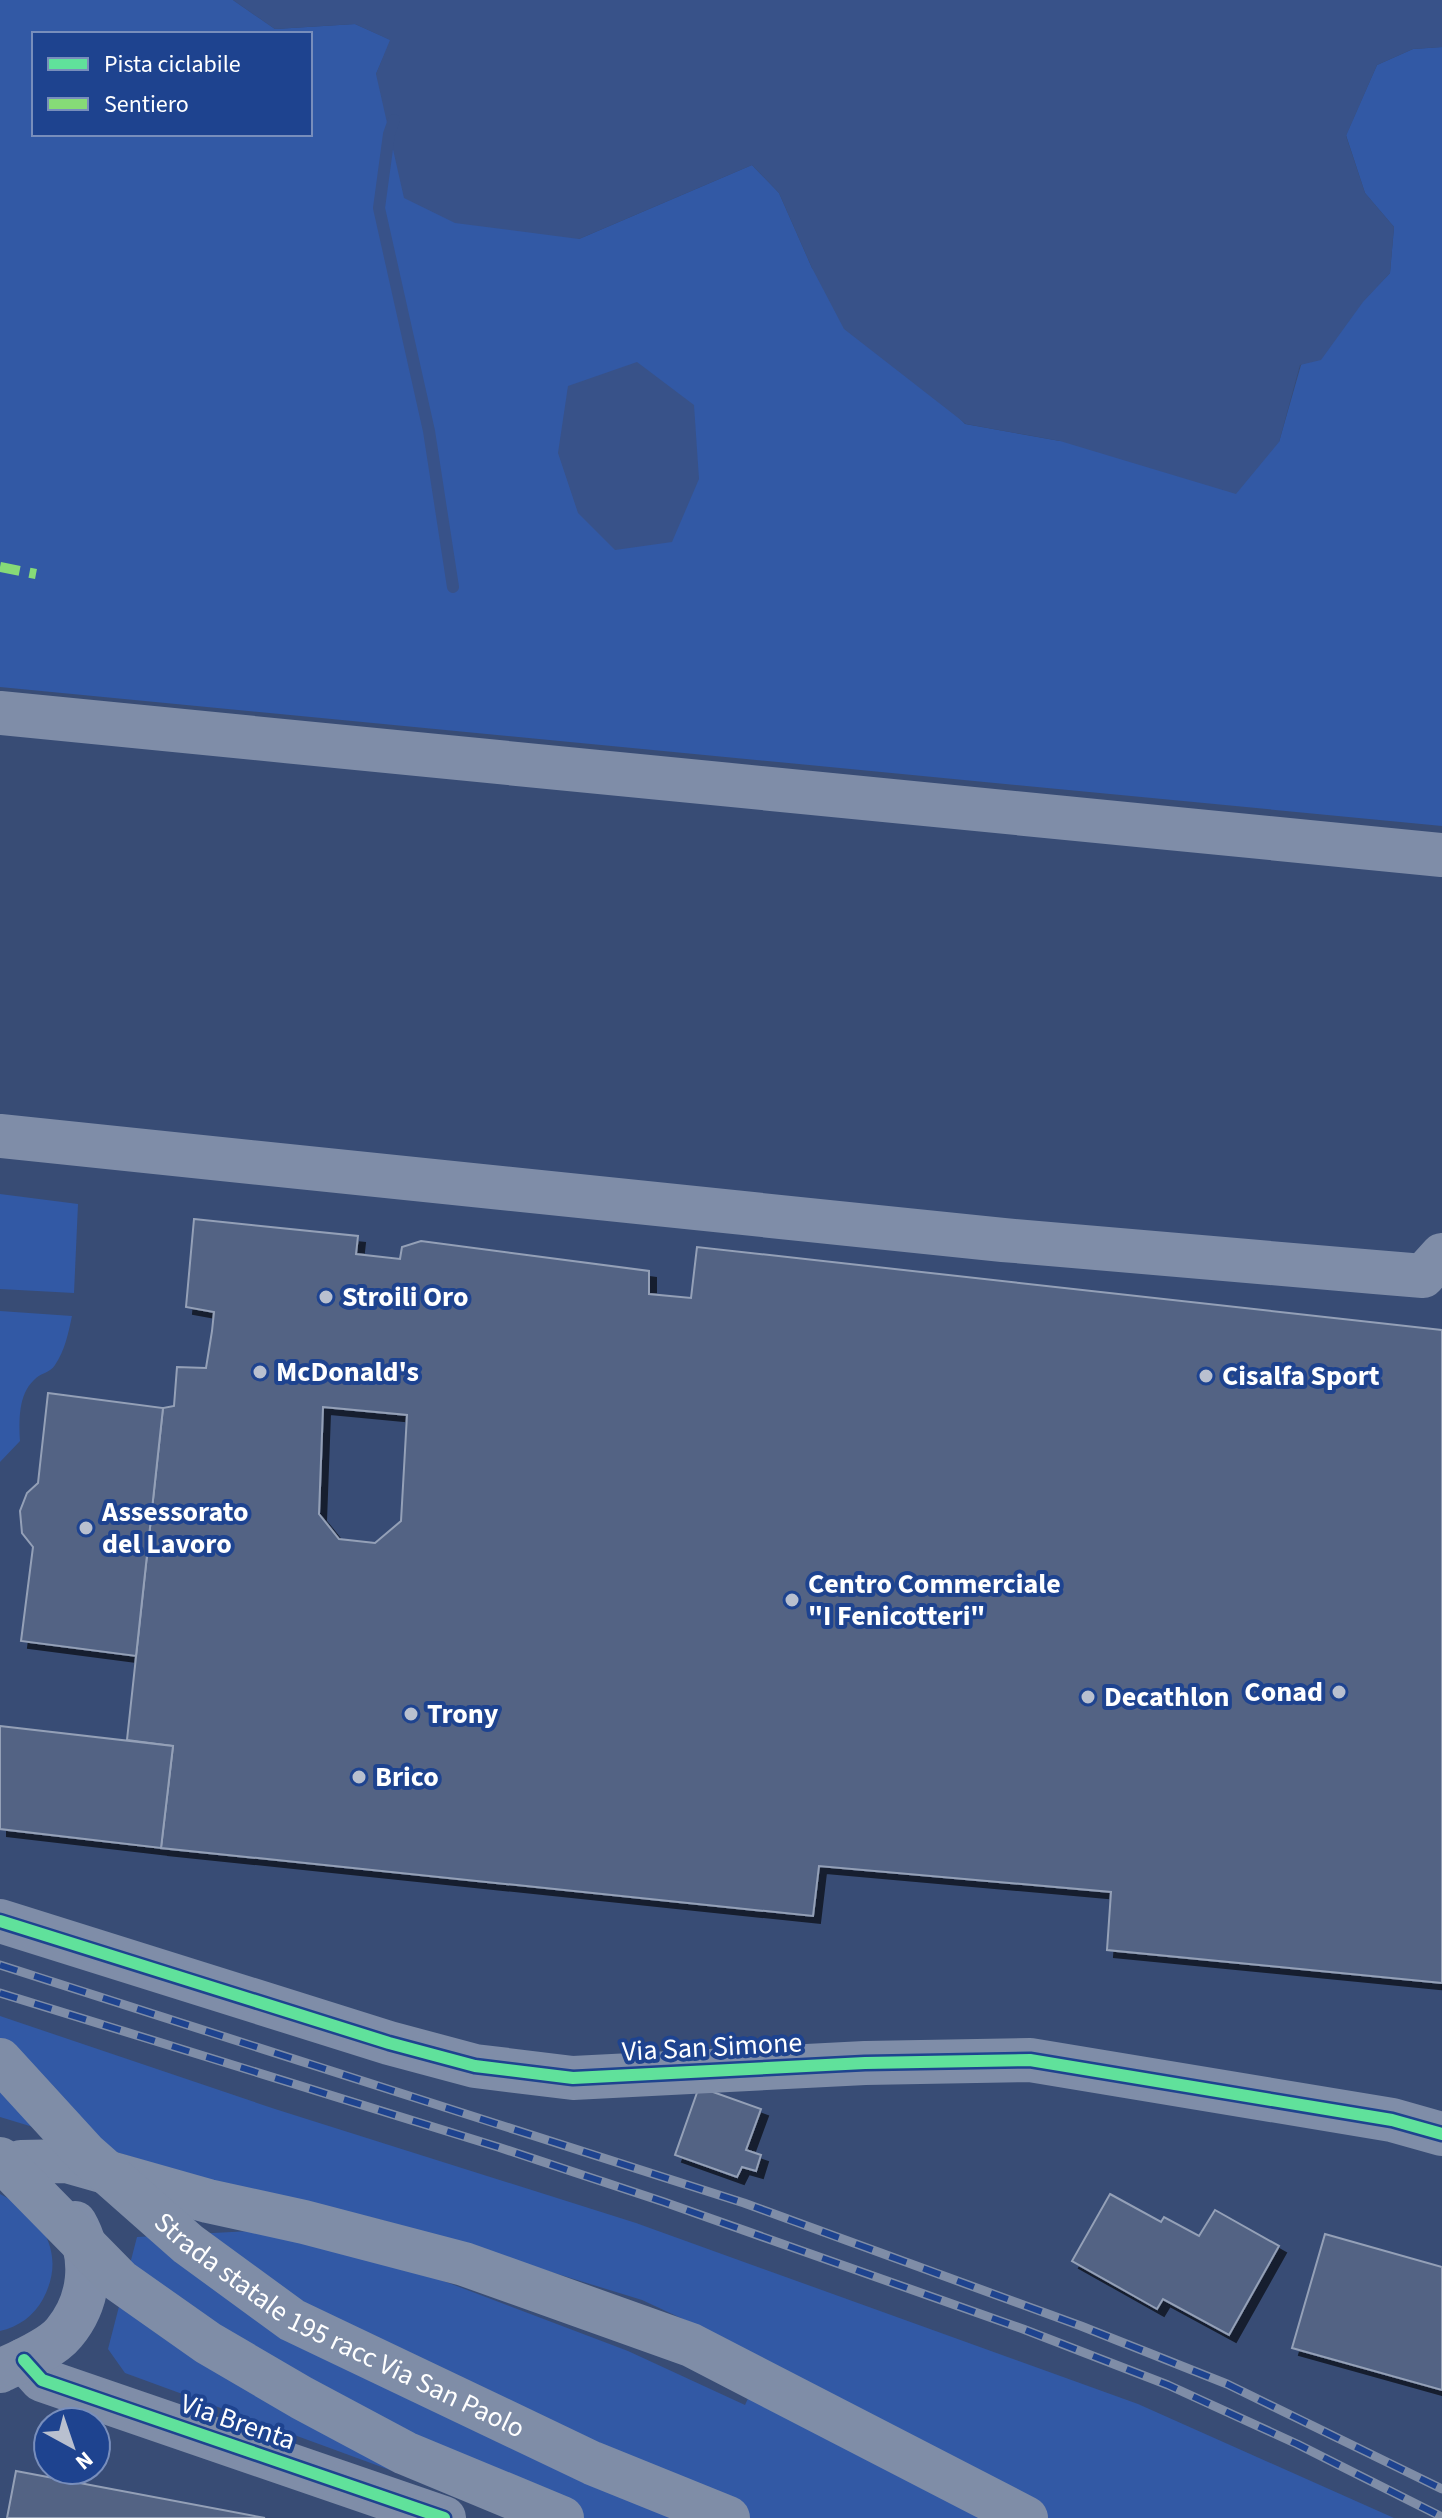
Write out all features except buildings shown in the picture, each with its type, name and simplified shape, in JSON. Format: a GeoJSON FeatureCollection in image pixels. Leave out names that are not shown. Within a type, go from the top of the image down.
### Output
{"type":"FeatureCollection","features":[{"type":"Feature","properties":{"kind":"highway","name":"Strada statale 195 racc Via San Paolo"},"geometry":{"type":"LineString","coordinates":[[0,2060],[98,2164],[188,2244],[292,2320],[592,2463],[728,2518]]}},
{"type":"Feature","properties":{"kind":"highway"},"geometry":{"type":"LineString","coordinates":[[7,2157],[67,2161],[208,2201],[450,2260],[691,2345],[1026,2518]]}},
{"type":"Feature","properties":{"kind":"highway"},"geometry":{"type":"LineString","coordinates":[[7,2157],[120,2281],[208,2343],[405,2453],[562,2518]]}},
{"type":"Feature","properties":{"kind":"street"},"geometry":{"type":"LineString","coordinates":[[0,713],[1442,855]]}},
{"type":"Feature","properties":{"kind":"street"},"geometry":{"type":"LineString","coordinates":[[0,1136],[1003,1240],[1423,1276],[1442,1255]]}},
{"type":"Feature","properties":{"kind":"street","name":"Via San Simone"},"geometry":{"type":"LineString","coordinates":[[0,1921],[389,2043],[475,2066],[573,2078],[865,2063],[1030,2060],[1392,2120],[1442,2134]]}},
{"type":"Feature","properties":{"kind":"street"},"geometry":{"type":"LineString","coordinates":[[7,2157],[63,2202],[79,2229],[90,2274],[82,2304],[63,2335],[12,2365]]}},
{"type":"Feature","properties":{"kind":"street","name":"Via Brenta"},"geometry":{"type":"LineString","coordinates":[[12,2365],[42,2380],[444,2518]]}},
{"type":"Feature","properties":{"kind":"shaded area"},"geometry":{"type":"Polygon","coordinates":[[[0,0],[233,0],[275,29],[355,24],[391,40],[376,74],[579,239],[752,165],[779,193],[812,268],[965,424],[1060,441],[1279,442],[1301,365],[1390,273],[1394,227],[1365,193],[1346,135],[1377,65],[1413,49],[1442,47],[1442,826],[0,687],[0,0]]]}},
{"type":"Feature","properties":{"kind":"shaded area"},"geometry":{"type":"Polygon","coordinates":[[[233,0],[1442,0],[1442,47],[1413,49],[1377,65],[1346,136],[1365,193],[1394,227],[1390,273],[1363,302],[1321,360],[1300,365],[1279,442],[1236,494],[1060,441],[966,424],[844,329],[812,268],[779,193],[752,165],[579,239],[455,223],[404,198],[376,74],[390,40],[355,24],[275,29],[233,0]]]}},
{"type":"Feature","properties":{"kind":"shaded area"},"geometry":{"type":"Polygon","coordinates":[[[637,362],[694,405],[699,479],[672,542],[615,550],[578,513],[558,453],[568,386],[637,362]]]}},
{"type":"Feature","properties":{"kind":"shaded area"},"geometry":{"type":"Polygon","coordinates":[[[0,1194],[78,1204],[74,1293],[0,1289],[0,1194]]]}},
{"type":"Feature","properties":{"kind":"shaded area"},"geometry":{"type":"Polygon","coordinates":[[[0,1311],[72,1316],[64,1348],[55,1365],[36,1378],[25,1393],[20,1417],[20,1441],[0,1462],[0,1311]]]}},
{"type":"Feature","properties":{"kind":"shaded area"},"geometry":{"type":"Polygon","coordinates":[[[0,2016],[275,2109],[636,2223],[1138,2404],[1394,2518],[521,2518],[125,2373],[108,2349],[137,2237],[251,2231],[404,2266],[628,2351],[745,2405],[765,2361],[642,2300],[382,2220],[205,2179],[0,2117],[0,2016]]]}},
{"type":"Feature","properties":{"kind":"shaded area"},"geometry":{"type":"Polygon","coordinates":[[[0,2194],[28,2213],[39,2225],[47,2238],[52,2267],[50,2282],[35,2311],[19,2324],[0,2331],[0,2194]]]}},
{"type":"Feature","properties":{"kind":"waterway"},"geometry":{"type":"LineString","coordinates":[[394,120],[389,134],[379,208],[429,431],[453,587]]}},
{"type":"Feature","properties":{"kind":"railway"},"geometry":{"type":"LineString","coordinates":[[0,1965],[744,2203],[1081,2326],[1227,2384],[1442,2489]]}},
{"type":"Feature","properties":{"kind":"railway"},"geometry":{"type":"LineString","coordinates":[[0,1993],[498,2147],[664,2202],[1023,2329],[1168,2385],[1297,2444],[1442,2517]]}},
{"type":"Feature","properties":{"kind":"marked path"},"geometry":{"type":"LineString","coordinates":[[0,567],[36,574]]}},
{"type":"Feature","properties":{"kind":"cycle path"},"geometry":{"type":"LineString","coordinates":[[0,1921],[389,2043],[475,2066],[573,2078],[865,2063],[1030,2060],[1392,2120],[1442,2134]]}},
{"type":"Feature","properties":{"kind":"cycle path"},"geometry":{"type":"LineString","coordinates":[[24,2360],[42,2380],[444,2518]]}},
{"type":"Feature","properties":{"kind":"place","name":"Stroili Oro"},"geometry":{"type":"Point","coordinates":[326,1297]}},
{"type":"Feature","properties":{"kind":"place","name":"McDonald's"},"geometry":{"type":"Point","coordinates":[260,1372]}},
{"type":"Feature","properties":{"kind":"place","name":"Cisalfa Sport"},"geometry":{"type":"Point","coordinates":[1206,1376]}},
{"type":"Feature","properties":{"kind":"place","name":"Assessorato del Lavoro"},"geometry":{"type":"Point","coordinates":[86,1528]}},
{"type":"Feature","properties":{"kind":"place","name":"Centro Commerciale \"I Fenicotteri\""},"geometry":{"type":"Point","coordinates":[792,1600]}},
{"type":"Feature","properties":{"kind":"place","name":"Conad"},"geometry":{"type":"Point","coordinates":[1339,1692]}},
{"type":"Feature","properties":{"kind":"place","name":"Decathlon"},"geometry":{"type":"Point","coordinates":[1088,1697]}},
{"type":"Feature","properties":{"kind":"place","name":"Trony"},"geometry":{"type":"Point","coordinates":[411,1714]}},
{"type":"Feature","properties":{"kind":"place","name":"Brico"},"geometry":{"type":"Point","coordinates":[359,1777]}}]}
